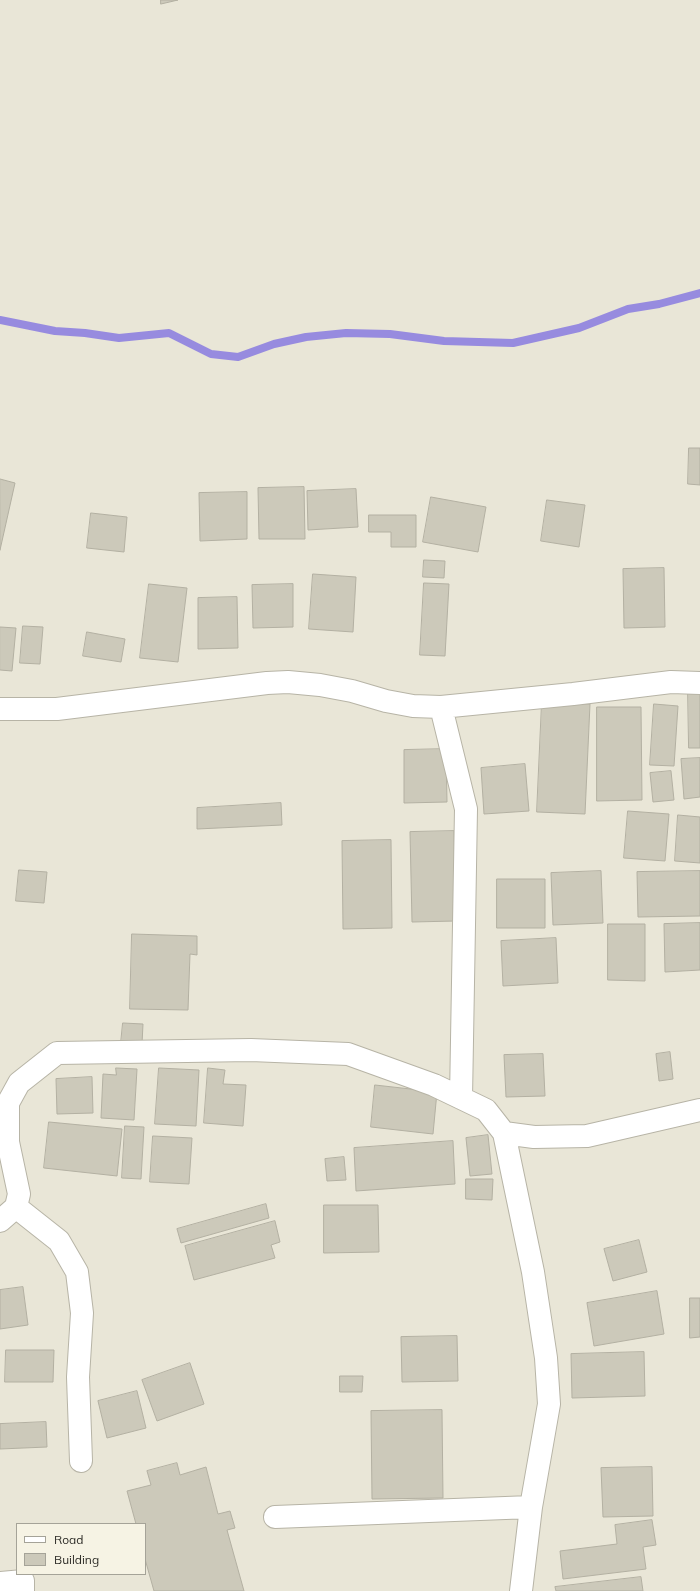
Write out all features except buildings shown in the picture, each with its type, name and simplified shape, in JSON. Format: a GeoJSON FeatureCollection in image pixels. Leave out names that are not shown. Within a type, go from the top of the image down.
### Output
{"type":"FeatureCollection","features":[{"type":"Feature","properties":{"kind":"street"},"geometry":{"type":"LineString","coordinates":[[0,709],[57,709],[267,683],[288,682],[320,685],[352,691],[386,701],[412,706],[441,707],[573,694],[671,682],[700,683]]}},
{"type":"Feature","properties":{"kind":"street"},"geometry":{"type":"LineString","coordinates":[[441,707],[466,809],[461,1098]]}},
{"type":"Feature","properties":{"kind":"street"},"geometry":{"type":"LineString","coordinates":[[81,1461],[78,1377],[82,1313],[77,1272],[59,1241],[8,1214],[19,1194],[8,1142],[8,1103],[19,1083],[57,1052],[251,1050],[348,1054],[434,1085],[486,1110],[504,1133],[533,1272],[546,1358],[549,1404],[532,1507],[521,1591]]}},
{"type":"Feature","properties":{"kind":"street"},"geometry":{"type":"LineString","coordinates":[[504,1133],[534,1137],[587,1136],[700,1110]]}},
{"type":"Feature","properties":{"kind":"street"},"geometry":{"type":"LineString","coordinates":[[275,1517],[532,1507]]}},
{"type":"Feature","properties":{"kind":"street"},"geometry":{"type":"LineString","coordinates":[[0,1583],[23,1581],[23,1591]]}},
{"type":"Feature","properties":{"kind":"waterway"},"geometry":{"type":"LineString","coordinates":[[0,320],[55,331],[85,333],[119,338],[169,333],[211,354],[238,357],[274,344],[306,337],[346,333],[390,334],[444,341],[513,343],[579,328],[628,309],[659,304],[700,293]]}}]}
